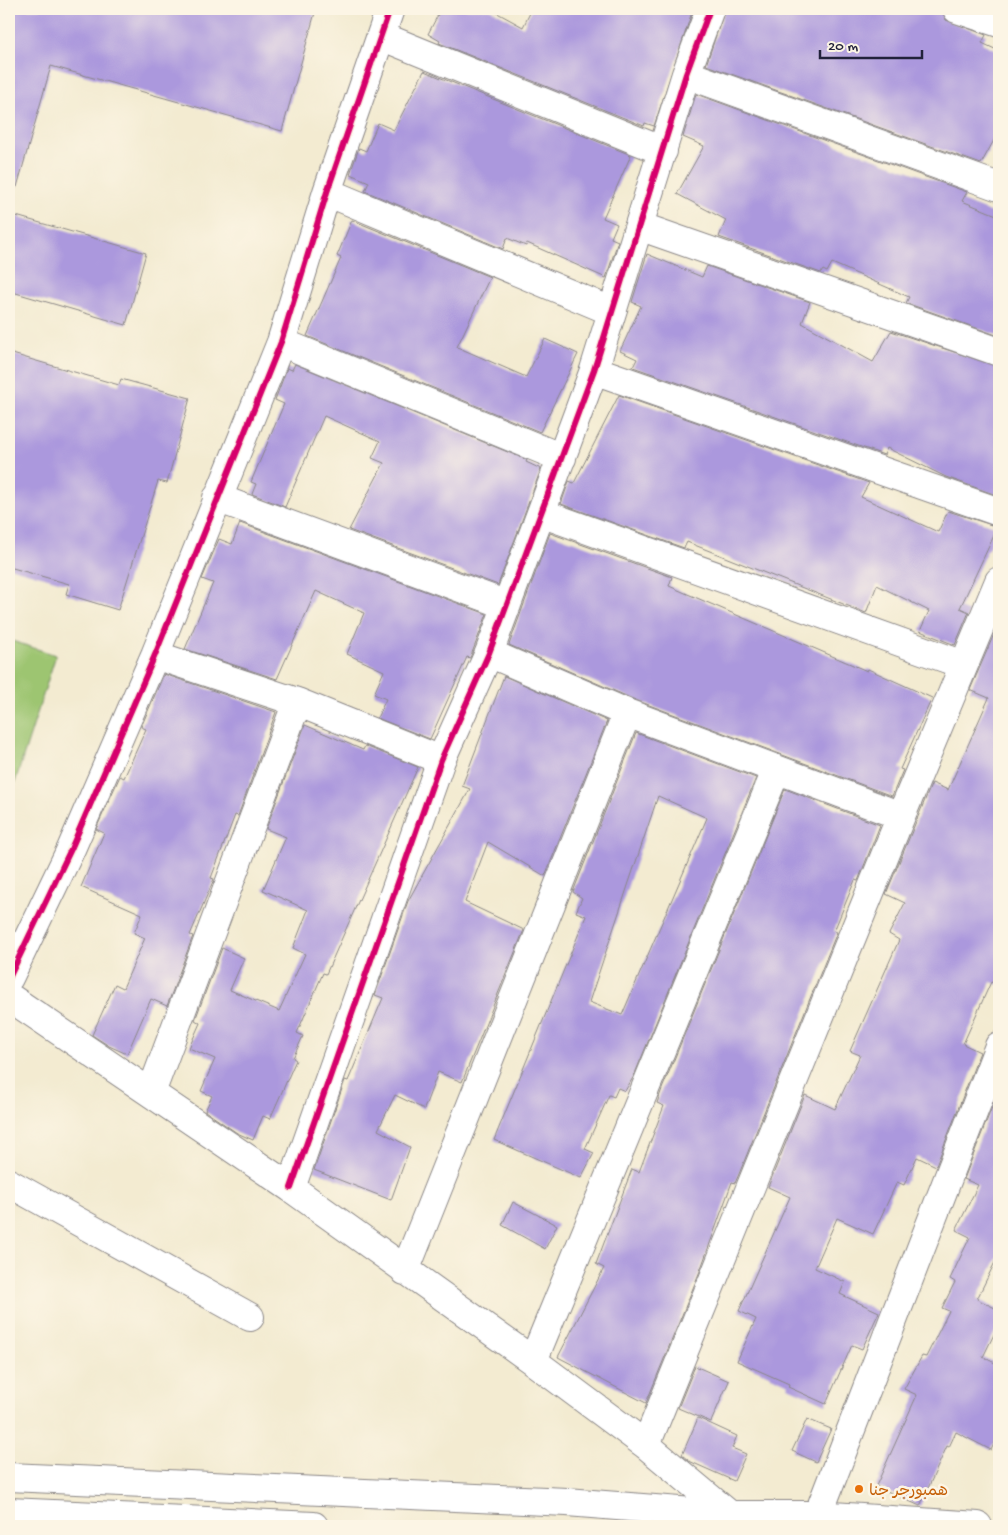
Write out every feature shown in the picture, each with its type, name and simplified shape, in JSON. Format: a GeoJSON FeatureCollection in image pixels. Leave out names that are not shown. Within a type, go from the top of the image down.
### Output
{"type":"FeatureCollection","features":[{"type":"Feature","properties":{"kind":"street"},"geometry":{"type":"LineString","coordinates":[[9,978],[72,850],[155,655],[217,498],[282,342],[327,192],[390,9]]}},
{"type":"Feature","properties":{"kind":"street"},"geometry":{"type":"LineString","coordinates":[[291,1188],[441,760],[490,653],[594,370],[686,74],[710,9]]}},
{"type":"Feature","properties":{"kind":"street"},"geometry":{"type":"LineString","coordinates":[[957,9],[999,23]]}},
{"type":"Feature","properties":{"kind":"street"},"geometry":{"type":"LineString","coordinates":[[382,36],[663,151]]}},
{"type":"Feature","properties":{"kind":"street"},"geometry":{"type":"LineString","coordinates":[[686,74],[999,187]]}},
{"type":"Feature","properties":{"kind":"street"},"geometry":{"type":"LineString","coordinates":[[327,192],[611,311]]}},
{"type":"Feature","properties":{"kind":"street"},"geometry":{"type":"LineString","coordinates":[[638,226],[999,352]]}},
{"type":"Feature","properties":{"kind":"street"},"geometry":{"type":"LineString","coordinates":[[282,342],[562,458]]}},
{"type":"Feature","properties":{"kind":"street"},"geometry":{"type":"LineString","coordinates":[[594,370],[999,512]]}},
{"type":"Feature","properties":{"kind":"street"},"geometry":{"type":"LineString","coordinates":[[217,498],[507,605]]}},
{"type":"Feature","properties":{"kind":"street"},"geometry":{"type":"LineString","coordinates":[[541,513],[964,665]]}},
{"type":"Feature","properties":{"kind":"street"},"geometry":{"type":"LineString","coordinates":[[646,1445],[901,816],[997,591]]}},
{"type":"Feature","properties":{"kind":"street"},"geometry":{"type":"LineString","coordinates":[[490,653],[627,713],[901,816]]}},
{"type":"Feature","properties":{"kind":"street"},"geometry":{"type":"LineString","coordinates":[[155,655],[296,702],[441,760]]}},
{"type":"Feature","properties":{"kind":"street"},"geometry":{"type":"LineString","coordinates":[[151,1093],[296,702]]}},
{"type":"Feature","properties":{"kind":"street"},"geometry":{"type":"LineString","coordinates":[[405,1271],[627,713]]}},
{"type":"Feature","properties":{"kind":"street"},"geometry":{"type":"LineString","coordinates":[[533,1361],[776,770]]}},
{"type":"Feature","properties":{"kind":"street"},"geometry":{"type":"LineString","coordinates":[[9,997],[291,1188],[533,1361],[646,1445],[730,1521]]}},
{"type":"Feature","properties":{"kind":"street"},"geometry":{"type":"LineString","coordinates":[[818,1515],[999,1046]]}},
{"type":"Feature","properties":{"kind":"street"},"geometry":{"type":"LineString","coordinates":[[9,1183],[250,1316]]}},
{"type":"Feature","properties":{"kind":"street"},"geometry":{"type":"LineString","coordinates":[[9,1477],[567,1502],[730,1521],[818,1515],[978,1526]]}},
{"type":"Feature","properties":{"kind":"street"},"geometry":{"type":"LineString","coordinates":[[9,1512],[314,1526]]}},
{"type":"Feature","properties":{"kind":"green space"},"geometry":{"type":"Polygon","coordinates":[[[9,640],[56,655],[9,801],[9,640]]]}},
{"type":"Feature","properties":{"kind":"building"},"geometry":{"type":"Polygon","coordinates":[[[9,9],[316,9],[282,131],[51,66],[17,187],[9,186],[9,9]]]}},
{"type":"Feature","properties":{"kind":"building"},"geometry":{"type":"Polygon","coordinates":[[[441,9],[490,9],[523,27],[532,9],[693,9],[654,126],[645,123],[644,126],[439,43],[440,41],[428,34],[441,9]]]}},
{"type":"Feature","properties":{"kind":"building"},"geometry":{"type":"Polygon","coordinates":[[[725,9],[942,9],[946,20],[986,35],[982,43],[999,51],[999,131],[981,164],[706,65],[725,9]]]}},
{"type":"Feature","properties":{"kind":"building"},"geometry":{"type":"Polygon","coordinates":[[[424,71],[631,155],[603,218],[617,224],[611,238],[618,241],[606,278],[527,243],[526,246],[507,238],[503,249],[365,191],[369,182],[350,174],[359,148],[366,151],[378,123],[394,130],[424,71]]]}},
{"type":"Feature","properties":{"kind":"building"},"geometry":{"type":"Polygon","coordinates":[[[696,94],[967,192],[962,201],[999,216],[999,336],[906,303],[909,297],[832,263],[827,272],[823,270],[821,273],[719,237],[726,220],[677,194],[704,146],[683,137],[696,94]]]}},
{"type":"Feature","properties":{"kind":"building"},"geometry":{"type":"Polygon","coordinates":[[[9,214],[146,253],[126,325],[9,291],[9,214]]]}},
{"type":"Feature","properties":{"kind":"building"},"geometry":{"type":"Polygon","coordinates":[[[352,220],[490,277],[457,347],[526,377],[545,339],[578,354],[540,432],[307,336],[341,258],[337,256],[352,220]]]}},
{"type":"Feature","properties":{"kind":"building"},"geometry":{"type":"Polygon","coordinates":[[[647,254],[702,277],[707,266],[810,302],[802,323],[873,362],[891,331],[999,367],[999,496],[946,477],[887,448],[884,455],[633,367],[637,359],[620,351],[641,306],[632,302],[647,254]]]}},
{"type":"Feature","properties":{"kind":"building"},"geometry":{"type":"Polygon","coordinates":[[[9,353],[119,385],[121,379],[190,398],[167,483],[158,481],[118,610],[66,594],[69,584],[9,567],[9,353]]]}},
{"type":"Feature","properties":{"kind":"building"},"geometry":{"type":"Polygon","coordinates":[[[295,364],[527,460],[526,462],[541,469],[498,585],[349,530],[384,463],[372,458],[380,441],[324,416],[285,507],[252,494],[256,484],[251,482],[284,404],[275,400],[287,368],[292,370],[295,364]]]}},
{"type":"Feature","properties":{"kind":"building"},"geometry":{"type":"Polygon","coordinates":[[[619,395],[869,483],[861,497],[938,532],[948,511],[998,527],[960,608],[969,612],[955,645],[920,631],[929,611],[877,585],[866,613],[687,542],[684,548],[561,504],[569,481],[574,483],[619,395]]]}},
{"type":"Feature","properties":{"kind":"building"},"geometry":{"type":"Polygon","coordinates":[[[240,523],[487,614],[470,658],[467,657],[430,739],[377,718],[386,699],[374,694],[384,671],[347,654],[364,613],[316,591],[277,679],[185,649],[213,583],[202,579],[219,539],[232,544],[240,523]]]}},
{"type":"Feature","properties":{"kind":"building"},"geometry":{"type":"Polygon","coordinates":[[[550,533],[672,577],[669,586],[867,671],[868,669],[932,698],[900,769],[903,770],[892,796],[633,699],[509,645],[550,533]]]}},
{"type":"Feature","properties":{"kind":"building"},"geometry":{"type":"Polygon","coordinates":[[[998,625],[999,985],[991,982],[963,1044],[980,1052],[936,1166],[917,1157],[904,1185],[897,1182],[873,1234],[837,1218],[815,1268],[845,1282],[840,1294],[879,1312],[862,1349],[852,1345],[826,1404],[788,1387],[789,1384],[737,1361],[756,1319],[739,1311],[790,1197],[768,1187],[805,1095],[835,1109],[860,1055],[850,1051],[899,940],[889,934],[905,903],[886,894],[932,783],[948,790],[989,698],[970,690],[998,625]]]}},
{"type":"Feature","properties":{"kind":"building"},"geometry":{"type":"Polygon","coordinates":[[[164,674],[276,712],[238,816],[235,815],[211,878],[214,879],[190,935],[193,936],[167,1006],[151,999],[127,1054],[109,1046],[92,1035],[115,984],[123,988],[145,938],[134,933],[142,914],[81,887],[104,833],[96,829],[120,776],[124,778],[146,729],[141,727],[164,674]]]}},
{"type":"Feature","properties":{"kind":"building"},"geometry":{"type":"Polygon","coordinates":[[[504,676],[607,721],[545,876],[488,842],[465,902],[524,930],[462,1082],[438,1072],[424,1109],[395,1095],[378,1130],[410,1147],[391,1200],[314,1170],[345,1080],[348,1081],[383,998],[375,995],[408,901],[470,789],[462,786],[504,676]]]}},
{"type":"Feature","properties":{"kind":"building"},"geometry":{"type":"Polygon","coordinates":[[[305,725],[363,750],[365,746],[418,767],[326,974],[323,973],[297,1033],[303,1036],[293,1058],[296,1060],[270,1119],[263,1116],[253,1140],[237,1133],[205,1111],[212,1096],[201,1091],[215,1059],[189,1048],[200,1023],[195,1020],[222,948],[244,958],[230,990],[279,1011],[305,954],[293,948],[308,910],[263,890],[286,837],[266,829],[305,725]]]}},
{"type":"Feature","properties":{"kind":"building"},"geometry":{"type":"Polygon","coordinates":[[[636,733],[756,778],[634,1076],[625,1091],[618,1088],[614,1097],[609,1095],[585,1149],[594,1153],[581,1178],[494,1140],[586,916],[576,912],[582,898],[573,892],[636,733]],[[658,796],[589,1002],[622,1015],[707,818],[658,796]]]}},
{"type":"Feature","properties":{"kind":"building"},"geometry":{"type":"Polygon","coordinates":[[[785,789],[880,825],[858,881],[855,880],[834,931],[837,932],[739,1174],[735,1183],[732,1182],[700,1271],[646,1403],[558,1357],[604,1268],[596,1264],[632,1169],[639,1172],[664,1106],[657,1103],[662,1089],[785,789]]]}},
{"type":"Feature","properties":{"kind":"building"},"geometry":{"type":"Polygon","coordinates":[[[999,1089],[999,1254],[977,1299],[999,1310],[999,1324],[983,1357],[999,1365],[999,1434],[991,1450],[956,1432],[949,1447],[947,1446],[920,1506],[876,1486],[917,1395],[904,1389],[922,1356],[926,1357],[949,1311],[942,1308],[955,1282],[950,1279],[970,1237],[956,1230],[978,1185],[964,1179],[999,1089]]]}},
{"type":"Feature","properties":{"kind":"building"},"geometry":{"type":"Polygon","coordinates":[[[513,1202],[557,1225],[545,1249],[502,1225],[513,1202]]]}},
{"type":"Feature","properties":{"kind":"building"},"geometry":{"type":"Polygon","coordinates":[[[695,1366],[729,1381],[711,1422],[678,1408],[695,1366]]]}},
{"type":"Feature","properties":{"kind":"building"},"geometry":{"type":"Polygon","coordinates":[[[698,1418],[737,1436],[732,1448],[746,1454],[734,1481],[689,1461],[682,1455],[698,1418]]]}},
{"type":"Feature","properties":{"kind":"building"},"geometry":{"type":"Polygon","coordinates":[[[807,1419],[831,1429],[816,1462],[792,1451],[807,1419]]]}},
{"type":"Feature","properties":{"kind":"cycle path"},"geometry":{"type":"LineString","coordinates":[[9,978],[71,849],[155,655],[281,342],[327,192],[390,9]]}},
{"type":"Feature","properties":{"kind":"cycle path"},"geometry":{"type":"LineString","coordinates":[[291,1188],[441,760],[489,653],[594,370],[686,74],[710,9]]}},
{"type":"Feature","properties":{"kind":"place","name":"همبورجر جنا"},"geometry":{"type":"Point","coordinates":[859,1489]}}]}
